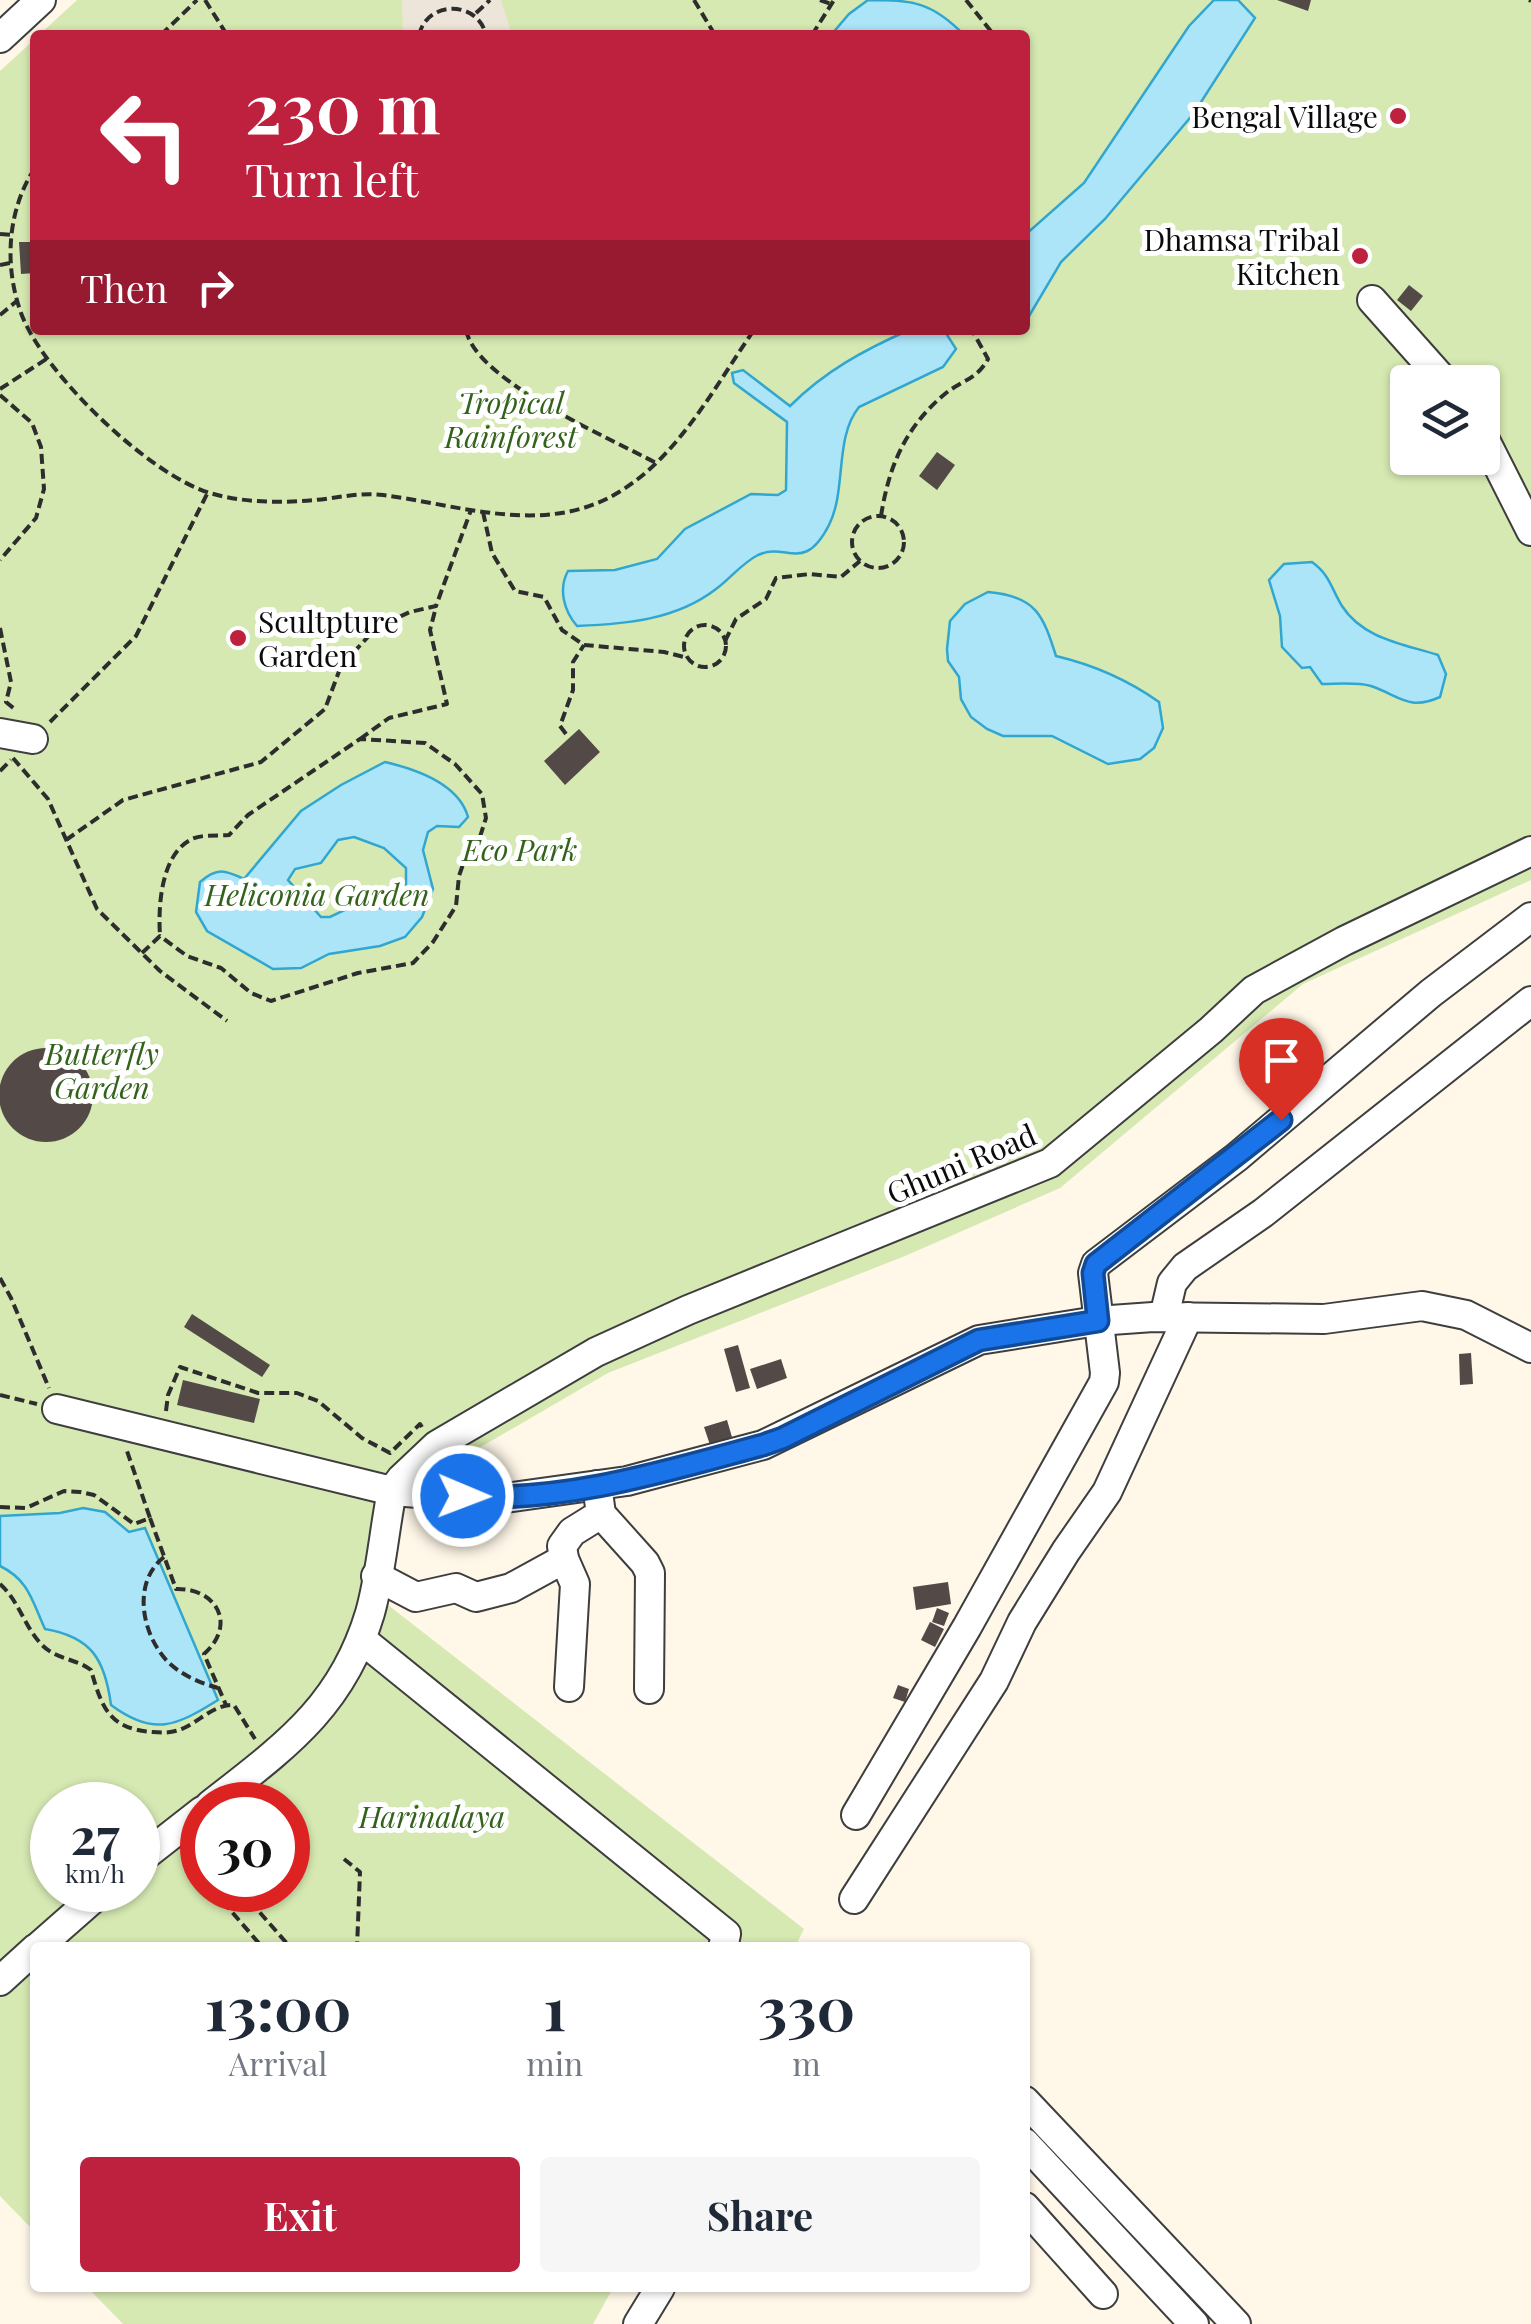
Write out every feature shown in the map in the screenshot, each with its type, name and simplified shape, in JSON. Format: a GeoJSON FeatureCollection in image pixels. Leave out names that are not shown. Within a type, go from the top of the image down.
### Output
{"type":"FeatureCollection","features":[{"type":"Feature","properties":{"kind":"street"},"geometry":{"type":"LineString","coordinates":[[0,38],[40,0]]}},
{"type":"Feature","properties":{"kind":"street"},"geometry":{"type":"LineString","coordinates":[[1372,300],[1430,365]]}},
{"type":"Feature","properties":{"kind":"street"},"geometry":{"type":"LineString","coordinates":[[1500,470],[1531,531]]}},
{"type":"Feature","properties":{"kind":"street"},"geometry":{"type":"LineString","coordinates":[[9,722],[23,748]]}},
{"type":"Feature","properties":{"kind":"street","name":"Ghuni Road"},"geometry":{"type":"LineString","coordinates":[[392,1491],[436,1446],[596,1352],[688,1310],[1050,1163],[1254,990],[1344,940],[1531,852]]}},
{"type":"Feature","properties":{"kind":"street"},"geometry":{"type":"LineString","coordinates":[[856,1815],[1104,1382],[1093,1273],[1096,1264],[1236,1157],[1431,993],[1531,917]]}},
{"type":"Feature","properties":{"kind":"street"},"geometry":{"type":"LineString","coordinates":[[854,1899],[994,1681],[1022,1622],[1057,1565],[1107,1492],[1168,1317],[1172,1283],[1184,1267],[1263,1213],[1531,1002]]}},
{"type":"Feature","properties":{"kind":"street"},"geometry":{"type":"LineString","coordinates":[[56,1409],[392,1491],[498,1499],[627,1481],[783,1438],[979,1340],[1100,1321],[1168,1317],[1324,1319],[1422,1306],[1466,1315],[1531,1348]]}},
{"type":"Feature","properties":{"kind":"street"},"geometry":{"type":"LineString","coordinates":[[597,1486],[601,1514],[650,1573],[650,1689]]}},
{"type":"Feature","properties":{"kind":"street"},"geometry":{"type":"LineString","coordinates":[[240,1782],[269,1759],[335,1692],[353,1662],[371,1609],[392,1491]]}},
{"type":"Feature","properties":{"kind":"street"},"geometry":{"type":"LineString","coordinates":[[569,1687],[574,1584],[562,1546],[566,1537],[601,1514]]}},
{"type":"Feature","properties":{"kind":"street"},"geometry":{"type":"LineString","coordinates":[[376,1576],[416,1598],[456,1588],[476,1598],[511,1588],[564,1559]]}},
{"type":"Feature","properties":{"kind":"street"},"geometry":{"type":"LineString","coordinates":[[361,1639],[726,1934],[724,1942]]}},
{"type":"Feature","properties":{"kind":"street"},"geometry":{"type":"LineString","coordinates":[[160,1844],[180,1828]]}},
{"type":"Feature","properties":{"kind":"street"},"geometry":{"type":"LineString","coordinates":[[43,1942],[78,1912]]}},
{"type":"Feature","properties":{"kind":"street"},"geometry":{"type":"LineString","coordinates":[[0,1981],[30,1954]]}},
{"type":"Feature","properties":{"kind":"street"},"geometry":{"type":"LineString","coordinates":[[1030,2106],[1236,2324]]}},
{"type":"Feature","properties":{"kind":"street"},"geometry":{"type":"LineString","coordinates":[[1030,2149],[1190,2320],[1208,2293]]}},
{"type":"Feature","properties":{"kind":"street"},"geometry":{"type":"LineString","coordinates":[[1030,2213],[1102,2294]]}},
{"type":"Feature","properties":{"kind":"street"},"geometry":{"type":"LineString","coordinates":[[638,2324],[658,2292]]}},
{"type":"Feature","properties":{"kind":"path"},"geometry":{"type":"LineString","coordinates":[[166,30],[197,0]]}},
{"type":"Feature","properties":{"kind":"path"},"geometry":{"type":"LineString","coordinates":[[205,0],[224,30]]}},
{"type":"Feature","properties":{"kind":"path"},"geometry":{"type":"LineString","coordinates":[[476,13],[490,0]]}},
{"type":"Feature","properties":{"kind":"path"},"geometry":{"type":"LineString","coordinates":[[694,0],[712,30]]}},
{"type":"Feature","properties":{"kind":"path"},"geometry":{"type":"LineString","coordinates":[[815,30],[832,2],[820,0]]}},
{"type":"Feature","properties":{"kind":"path"},"geometry":{"type":"LineString","coordinates":[[969,1],[990,30]]}},
{"type":"Feature","properties":{"kind":"path"},"geometry":{"type":"LineString","coordinates":[[421,30],[426,17],[440,6],[459,4],[476,13],[484,30]]}},
{"type":"Feature","properties":{"kind":"path"},"geometry":{"type":"LineString","coordinates":[[30,177],[20,196],[10,263],[22,315],[30,328]]}},
{"type":"Feature","properties":{"kind":"path"},"geometry":{"type":"LineString","coordinates":[[0,234],[12,235]]}},
{"type":"Feature","properties":{"kind":"path"},"geometry":{"type":"LineString","coordinates":[[0,266],[10,263]]}},
{"type":"Feature","properties":{"kind":"path"},"geometry":{"type":"LineString","coordinates":[[0,315],[18,300]]}},
{"type":"Feature","properties":{"kind":"path"},"geometry":{"type":"LineString","coordinates":[[34,335],[84,400],[150,462],[208,492],[270,502],[368,493],[528,518],[598,503],[620,492],[656,463],[679,438],[751,335]]}},
{"type":"Feature","properties":{"kind":"path"},"geometry":{"type":"LineString","coordinates":[[467,335],[468,343],[499,374],[538,401],[656,463]]}},
{"type":"Feature","properties":{"kind":"path"},"geometry":{"type":"LineString","coordinates":[[881,516],[888,473],[916,424],[943,396],[980,373],[988,359],[975,335]]}},
{"type":"Feature","properties":{"kind":"path"},"geometry":{"type":"LineString","coordinates":[[0,560],[36,518],[44,489],[41,447],[32,423],[0,392],[48,358]]}},
{"type":"Feature","properties":{"kind":"path"},"geometry":{"type":"LineString","coordinates":[[0,771],[136,636],[208,492]]}},
{"type":"Feature","properties":{"kind":"path"},"geometry":{"type":"LineString","coordinates":[[360,739],[425,743],[455,764],[482,794],[486,818],[479,840],[468,850],[458,876],[456,906],[433,942],[412,963],[358,973],[271,1001],[251,993],[221,968],[187,956],[160,936],[158,913],[174,852],[193,837],[230,835],[260,806],[388,718],[448,704],[430,630],[471,510]]}},
{"type":"Feature","properties":{"kind":"path"},"geometry":{"type":"LineString","coordinates":[[483,512],[492,553],[516,591],[544,597],[562,630],[584,645],[664,652],[688,658],[700,667],[714,665],[724,655],[722,634],[710,626],[696,628],[685,638],[688,658]]}},
{"type":"Feature","properties":{"kind":"path"},"geometry":{"type":"LineString","coordinates":[[889,518],[901,530],[904,546],[897,560],[882,568],[860,561],[852,546],[854,530],[866,519],[889,518]]}},
{"type":"Feature","properties":{"kind":"path"},"geometry":{"type":"LineString","coordinates":[[724,640],[736,619],[766,599],[776,578],[810,574],[841,577],[860,561]]}},
{"type":"Feature","properties":{"kind":"path"},"geometry":{"type":"LineString","coordinates":[[66,840],[123,800],[261,762],[325,709],[340,666],[377,626],[436,606]]}},
{"type":"Feature","properties":{"kind":"path"},"geometry":{"type":"LineString","coordinates":[[0,628],[11,682],[6,702],[9,722]]}},
{"type":"Feature","properties":{"kind":"path"},"geometry":{"type":"LineString","coordinates":[[566,734],[560,726],[572,690],[573,662],[584,645]]}},
{"type":"Feature","properties":{"kind":"path"},"geometry":{"type":"LineString","coordinates":[[23,748],[97,909],[160,971],[227,1022]]}},
{"type":"Feature","properties":{"kind":"path"},"geometry":{"type":"LineString","coordinates":[[142,954],[160,936]]}},
{"type":"Feature","properties":{"kind":"path"},"geometry":{"type":"LineString","coordinates":[[0,1278],[38,1359],[56,1409]]}},
{"type":"Feature","properties":{"kind":"path"},"geometry":{"type":"LineString","coordinates":[[164,1436],[168,1395],[180,1367],[258,1393],[297,1392],[318,1401],[362,1438],[390,1453],[420,1424],[436,1446]]}},
{"type":"Feature","properties":{"kind":"path"},"geometry":{"type":"LineString","coordinates":[[0,1395],[56,1409]]}},
{"type":"Feature","properties":{"kind":"path"},"geometry":{"type":"LineString","coordinates":[[118,1424],[176,1589],[196,1589],[216,1604],[221,1620],[218,1634],[204,1654],[226,1705]]}},
{"type":"Feature","properties":{"kind":"path"},"geometry":{"type":"LineString","coordinates":[[0,1507],[26,1508],[64,1491],[80,1492],[94,1495],[134,1524],[150,1518]]}},
{"type":"Feature","properties":{"kind":"path"},"geometry":{"type":"LineString","coordinates":[[164,1557],[155,1564],[146,1588],[143,1608],[152,1636],[171,1665],[202,1684],[218,1688]]}},
{"type":"Feature","properties":{"kind":"path"},"geometry":{"type":"LineString","coordinates":[[0,1584],[15,1600],[44,1647],[59,1659],[79,1662],[91,1670],[98,1696],[111,1717],[123,1726],[168,1733],[226,1705],[234,1705],[269,1759]]}},
{"type":"Feature","properties":{"kind":"path"},"geometry":{"type":"LineString","coordinates":[[168,1838],[180,1852]]}},
{"type":"Feature","properties":{"kind":"path"},"geometry":{"type":"LineString","coordinates":[[344,1860],[360,1872],[357,1942]]}},
{"type":"Feature","properties":{"kind":"path"},"geometry":{"type":"LineString","coordinates":[[232,1912],[258,1942]]}},
{"type":"Feature","properties":{"kind":"path"},"geometry":{"type":"LineString","coordinates":[[259,1912],[286,1942]]}},
{"type":"Feature","properties":{"kind":"green space","name":"Eco Park"},"geometry":{"type":"Polygon","coordinates":[[[77,0],[1531,0],[1531,880],[1303,984],[1060,1188],[905,1256],[608,1373],[443,1469],[397,1515],[379,1598],[804,1929],[798,1942],[30,1942],[30,2227],[0,2196],[0,71],[30,44],[30,335],[1030,335],[1030,30],[44,30],[77,0]]]}},
{"type":"Feature","properties":{"kind":"green space"},"geometry":{"type":"Polygon","coordinates":[[[92,2292],[611,2292],[593,2324],[123,2324],[92,2292]]]}},
{"type":"Feature","properties":{"kind":"shaded area"},"geometry":{"type":"Polygon","coordinates":[[[402,0],[501,0],[510,30],[403,30],[402,0]]]}},
{"type":"Feature","properties":{"kind":"water"},"geometry":{"type":"Polygon","coordinates":[[[868,0],[897,1],[931,9],[958,30],[835,30],[868,0]]]}},
{"type":"Feature","properties":{"kind":"water"},"geometry":{"type":"Polygon","coordinates":[[[1214,0],[1238,0],[1255,18],[1194,113],[1105,219],[1061,262],[1030,315],[1030,231],[1084,183],[1189,26],[1214,0]]]}},
{"type":"Feature","properties":{"kind":"water"},"geometry":{"type":"Polygon","coordinates":[[[898,335],[947,335],[956,349],[943,367],[859,407],[846,433],[834,511],[820,540],[811,549],[795,554],[758,555],[701,599],[667,614],[632,622],[577,626],[564,600],[563,585],[568,571],[615,570],[657,559],[685,529],[751,494],[778,495],[786,490],[787,422],[734,383],[732,373],[743,370],[790,406],[817,382],[898,335]]]}},
{"type":"Feature","properties":{"kind":"water"},"geometry":{"type":"Polygon","coordinates":[[[1312,562],[1361,626],[1385,639],[1438,655],[1446,674],[1440,697],[1420,703],[1365,685],[1322,684],[1310,667],[1302,668],[1282,647],[1280,616],[1269,580],[1284,564],[1312,562]]]}},
{"type":"Feature","properties":{"kind":"water"},"geometry":{"type":"Polygon","coordinates":[[[988,592],[1017,598],[1035,610],[1047,629],[1056,656],[1110,674],[1159,702],[1163,728],[1154,748],[1140,759],[1108,764],[1052,736],[1003,736],[971,717],[961,699],[959,677],[948,661],[950,621],[965,604],[988,592]]]}},
{"type":"Feature","properties":{"kind":"water"},"geometry":{"type":"Polygon","coordinates":[[[385,762],[434,780],[463,805],[468,817],[459,827],[437,826],[428,832],[423,850],[433,889],[422,917],[405,937],[380,946],[329,954],[301,968],[273,969],[207,931],[196,912],[200,882],[221,871],[244,879],[301,811],[385,762]],[[354,837],[338,840],[321,863],[295,869],[288,880],[321,917],[330,917],[357,904],[385,909],[406,896],[406,868],[384,848],[354,837]]]}},
{"type":"Feature","properties":{"kind":"water"},"geometry":{"type":"Polygon","coordinates":[[[83,1508],[105,1512],[129,1532],[145,1528],[218,1700],[190,1716],[165,1724],[126,1715],[111,1705],[105,1675],[93,1653],[74,1638],[45,1629],[24,1585],[0,1566],[0,1516],[83,1508]]]}},
{"type":"Feature","properties":{"kind":"building"},"geometry":{"type":"Polygon","coordinates":[[[1277,0],[1311,0],[1308,11],[1277,0]]]}},
{"type":"Feature","properties":{"kind":"building"},"geometry":{"type":"Polygon","coordinates":[[[19,242],[30,242],[30,273],[21,274],[19,242]]]}},
{"type":"Feature","properties":{"kind":"building"},"geometry":{"type":"Polygon","coordinates":[[[1409,285],[1423,296],[1411,311],[1397,300],[1409,285]]]}},
{"type":"Feature","properties":{"kind":"building"},"geometry":{"type":"Polygon","coordinates":[[[937,452],[955,465],[937,490],[919,476],[937,452]]]}},
{"type":"Feature","properties":{"kind":"building"},"geometry":{"type":"Polygon","coordinates":[[[579,729],[600,752],[565,785],[544,761],[579,729]]]}},
{"type":"Feature","properties":{"kind":"building"},"geometry":{"type":"Polygon","coordinates":[[[46,1048],[64,1051],[79,1062],[90,1077],[90,1113],[79,1128],[64,1139],[46,1142],[28,1139],[13,1128],[2,1113],[-1,1095],[2,1077],[13,1062],[28,1051],[46,1048]]]}},
{"type":"Feature","properties":{"kind":"building"},"geometry":{"type":"Polygon","coordinates":[[[192,1314],[270,1365],[262,1377],[184,1327],[192,1314]]]}},
{"type":"Feature","properties":{"kind":"building"},"geometry":{"type":"Polygon","coordinates":[[[738,1345],[750,1388],[736,1392],[724,1349],[738,1345]]]}},
{"type":"Feature","properties":{"kind":"building"},"geometry":{"type":"Polygon","coordinates":[[[1471,1353],[1473,1384],[1460,1385],[1459,1354],[1471,1353]]]}},
{"type":"Feature","properties":{"kind":"building"},"geometry":{"type":"Polygon","coordinates":[[[781,1359],[787,1378],[757,1389],[750,1369],[781,1359]]]}},
{"type":"Feature","properties":{"kind":"building"},"geometry":{"type":"Polygon","coordinates":[[[183,1380],[260,1399],[254,1423],[177,1405],[183,1380]]]}},
{"type":"Feature","properties":{"kind":"building"},"geometry":{"type":"Polygon","coordinates":[[[727,1420],[734,1444],[712,1451],[704,1427],[727,1420]]]}},
{"type":"Feature","properties":{"kind":"building"},"geometry":{"type":"Polygon","coordinates":[[[948,1582],[951,1604],[916,1610],[913,1587],[948,1582]]]}},
{"type":"Feature","properties":{"kind":"building"},"geometry":{"type":"Polygon","coordinates":[[[937,1608],[949,1613],[944,1626],[932,1622],[937,1608]]]}},
{"type":"Feature","properties":{"kind":"building"},"geometry":{"type":"Polygon","coordinates":[[[930,1622],[944,1629],[935,1647],[921,1640],[930,1622]]]}},
{"type":"Feature","properties":{"kind":"building"},"geometry":{"type":"Polygon","coordinates":[[[898,1685],[909,1689],[905,1702],[893,1698],[898,1685]]]}},
{"type":"Feature","properties":{"kind":"place","name":"Bengal Village"},"geometry":{"type":"Point","coordinates":[1398,116]}},
{"type":"Feature","properties":{"kind":"place","name":"Dhamsa Tribal Kitchen"},"geometry":{"type":"Point","coordinates":[1360,256]}},
{"type":"Feature","properties":{"kind":"place","name":"Scultpture Garden"},"geometry":{"type":"Point","coordinates":[238,638]}},
{"type":"Feature","properties":{"kind":"route"},"geometry":{"type":"LineString","coordinates":[[463,1496],[498,1499],[627,1481],[763,1445],[979,1340],[1098,1321],[1093,1273],[1096,1264],[1281,1120]]}},
{"type":"Feature","properties":{"kind":"park label","name":"Tropical Rainforest"},"geometry":{"type":"Point","coordinates":[511,419]}},
{"type":"Feature","properties":{"kind":"park label","name":"Heliconia Garden"},"geometry":{"type":"Point","coordinates":[317,894]}},
{"type":"Feature","properties":{"kind":"park label","name":"Butterfly Garden"},"geometry":{"type":"Point","coordinates":[102,1070]}},
{"type":"Feature","properties":{"kind":"park label","name":"Harinalaya"},"geometry":{"type":"Point","coordinates":[432,1816]}}]}
